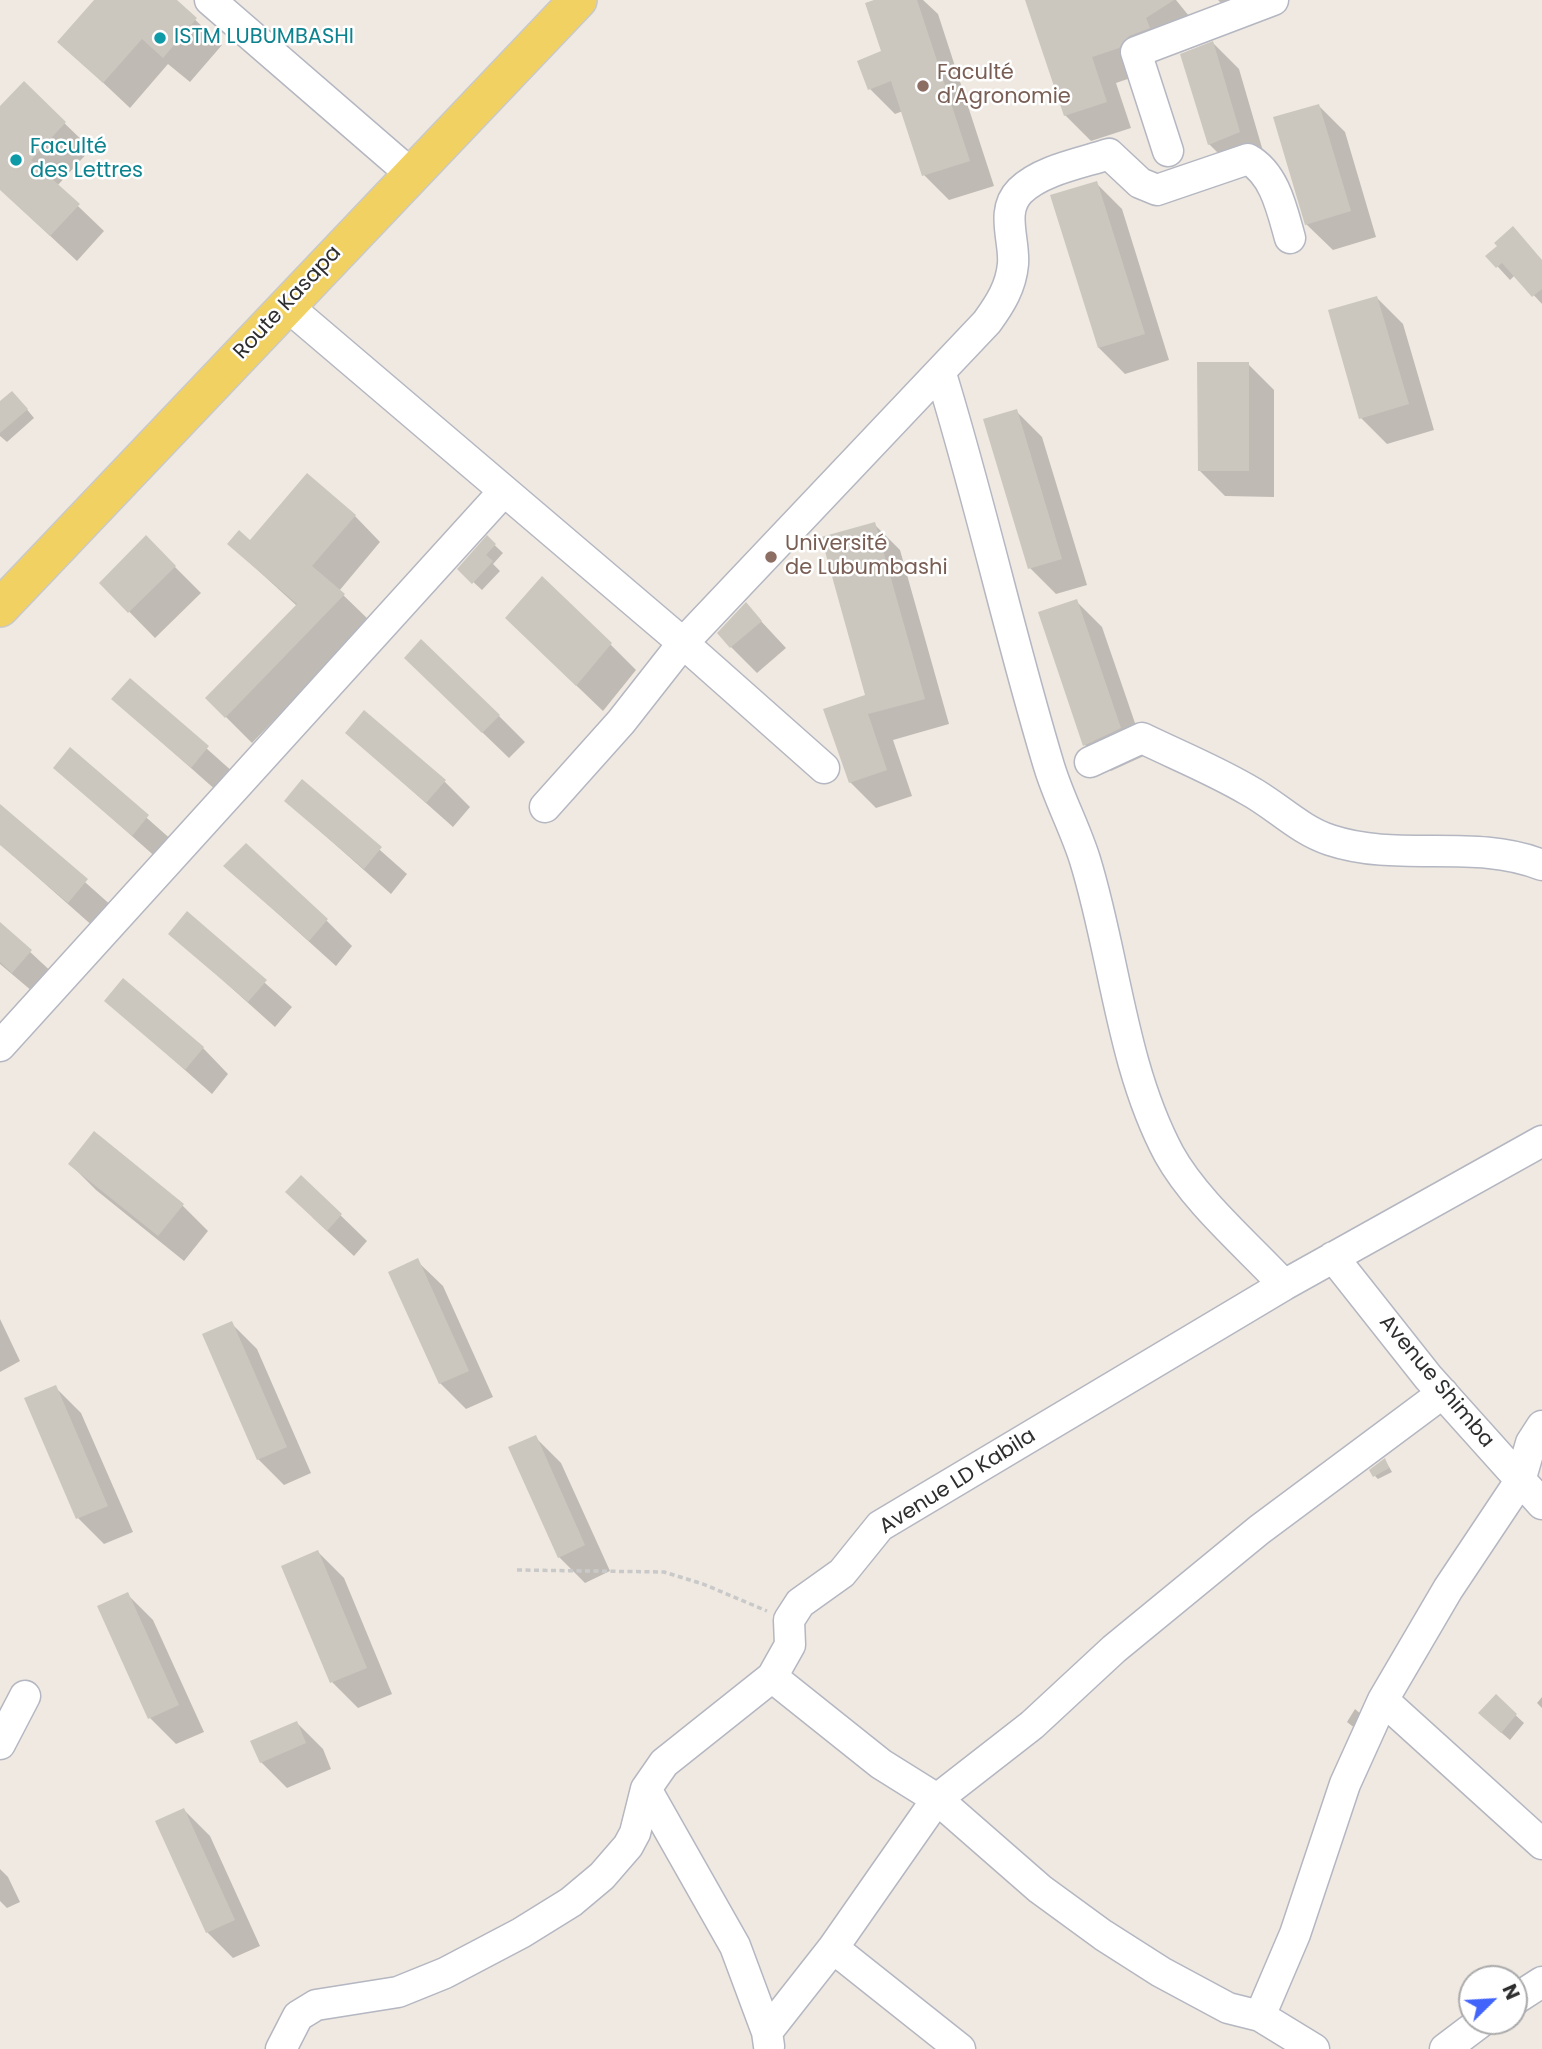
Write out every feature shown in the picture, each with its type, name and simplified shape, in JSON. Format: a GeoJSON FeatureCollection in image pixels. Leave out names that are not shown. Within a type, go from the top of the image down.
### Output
{"type":"FeatureCollection","features":[{"type":"Feature","properties":{"kind":"main road","name":"Route Kasapa"},"geometry":{"type":"LineString","coordinates":[[0,607],[578,0]]}},
{"type":"Feature","properties":{"kind":"street"},"geometry":{"type":"LineString","coordinates":[[209,0],[411,174]]}},
{"type":"Feature","properties":{"kind":"street"},"geometry":{"type":"LineString","coordinates":[[1168,151],[1136,52],[1273,0]]}},
{"type":"Feature","properties":{"kind":"street"},"geometry":{"type":"LineString","coordinates":[[545,807],[621,722],[683,643],[941,374],[1001,303],[1008,288],[1013,262],[1008,216],[1019,191],[1043,176],[1109,154],[1140,183],[1157,190],[1248,159],[1261,167],[1277,197],[1290,238]]}},
{"type":"Feature","properties":{"kind":"street"},"geometry":{"type":"LineString","coordinates":[[286,305],[683,643],[824,768]]}},
{"type":"Feature","properties":{"kind":"street"},"geometry":{"type":"LineString","coordinates":[[941,374],[969,466],[1049,767],[1085,859],[1106,954],[1149,1112],[1170,1156],[1188,1182],[1284,1285]]}},
{"type":"Feature","properties":{"kind":"street"},"geometry":{"type":"LineString","coordinates":[[6,1026],[503,491]]}},
{"type":"Feature","properties":{"kind":"street"},"geometry":{"type":"LineString","coordinates":[[1090,762],[1142,738],[1250,790],[1301,826],[1329,840],[1367,849],[1466,849],[1520,857],[1542,865]]}},
{"type":"Feature","properties":{"kind":"street","name":"Avenue LD Kabila"},"geometry":{"type":"LineString","coordinates":[[789,1620],[800,1604],[842,1573],[880,1526],[1333,1256],[1542,1140]]}},
{"type":"Feature","properties":{"kind":"street","name":"Avenue Shimba"},"geometry":{"type":"LineString","coordinates":[[1333,1256],[1443,1394],[1542,1504]]}},
{"type":"Feature","properties":{"kind":"street"},"geometry":{"type":"LineString","coordinates":[[768,2041],[937,1799],[1032,1725],[1114,1649],[1259,1530],[1443,1394]]}},
{"type":"Feature","properties":{"kind":"street"},"geometry":{"type":"LineString","coordinates":[[1260,2016],[1299,1921],[1345,1784],[1383,1700],[1448,1589],[1520,1481],[1531,1443],[1542,1426]]}},
{"type":"Feature","properties":{"kind":"street"},"geometry":{"type":"LineString","coordinates":[[281,2049],[298,2016],[316,2006],[398,1992],[445,1973],[522,1933],[571,1902],[602,1876],[628,1846],[635,1833],[646,1789],[677,1751],[715,1725],[772,1677],[790,1645],[789,1620]]}},
{"type":"Feature","properties":{"kind":"street"},"geometry":{"type":"LineString","coordinates":[[772,1677],[881,1764],[937,1799],[1048,1896],[1104,1936],[1161,1972],[1228,2008],[1260,2016],[1314,2049]]}},
{"type":"Feature","properties":{"kind":"street"},"geometry":{"type":"LineString","coordinates":[[0,1744],[25,1696]]}},
{"type":"Feature","properties":{"kind":"street"},"geometry":{"type":"LineString","coordinates":[[1383,1700],[1542,1844]]}},
{"type":"Feature","properties":{"kind":"street"},"geometry":{"type":"LineString","coordinates":[[646,1789],[735,1946],[768,2041]]}},
{"type":"Feature","properties":{"kind":"street"},"geometry":{"type":"LineString","coordinates":[[833,1948],[960,2049]]}},
{"type":"Feature","properties":{"kind":"street"},"geometry":{"type":"LineString","coordinates":[[1445,2049],[1464,2035]]}},
{"type":"Feature","properties":{"kind":"path"},"geometry":{"type":"LineString","coordinates":[[517,1570],[664,1572],[703,1584],[789,1620]]}},
{"type":"Feature","properties":{"kind":"building"},"geometry":{"type":"Polygon","coordinates":[[[94,0],[177,0],[197,18],[163,58],[142,39],[103,83],[57,42],[94,0]]]}},
{"type":"Feature","properties":{"kind":"building"},"geometry":{"type":"Polygon","coordinates":[[[874,0],[917,0],[970,161],[922,176],[891,81],[868,90],[857,61],[881,51],[865,3],[874,0]]]}},
{"type":"Feature","properties":{"kind":"building"},"geometry":{"type":"Polygon","coordinates":[[[1025,0],[1174,0],[1146,18],[1150,28],[1129,36],[1119,48],[1092,57],[1107,102],[1064,116],[1025,0]]]}},
{"type":"Feature","properties":{"kind":"building"},"geometry":{"type":"Polygon","coordinates":[[[1213,41],[1240,132],[1208,145],[1180,54],[1213,41]]]}},
{"type":"Feature","properties":{"kind":"building"},"geometry":{"type":"Polygon","coordinates":[[[24,81],[66,122],[31,160],[80,204],[50,236],[0,190],[0,106],[24,81]]]}},
{"type":"Feature","properties":{"kind":"building"},"geometry":{"type":"Polygon","coordinates":[[[1319,104],[1351,211],[1305,225],[1273,117],[1319,104]]]}},
{"type":"Feature","properties":{"kind":"building"},"geometry":{"type":"Polygon","coordinates":[[[1097,181],[1145,334],[1098,348],[1050,195],[1097,181]]]}},
{"type":"Feature","properties":{"kind":"building"},"geometry":{"type":"Polygon","coordinates":[[[1513,226],[1542,260],[1542,289],[1532,297],[1502,263],[1496,268],[1485,256],[1497,246],[1494,243],[1513,226]]]}},
{"type":"Feature","properties":{"kind":"building"},"geometry":{"type":"Polygon","coordinates":[[[1377,296],[1409,404],[1359,419],[1328,310],[1377,296]]]}},
{"type":"Feature","properties":{"kind":"building"},"geometry":{"type":"Polygon","coordinates":[[[1197,362],[1249,362],[1249,471],[1198,471],[1197,362]]]}},
{"type":"Feature","properties":{"kind":"building"},"geometry":{"type":"Polygon","coordinates":[[[12,391],[28,409],[0,433],[0,401],[12,391]]]}},
{"type":"Feature","properties":{"kind":"building"},"geometry":{"type":"Polygon","coordinates":[[[1017,409],[1062,559],[1028,569],[983,419],[1017,409]]]}},
{"type":"Feature","properties":{"kind":"building"},"geometry":{"type":"Polygon","coordinates":[[[307,473],[356,515],[312,566],[345,594],[225,718],[205,698],[297,604],[227,544],[239,530],[250,540],[307,473]]]}},
{"type":"Feature","properties":{"kind":"building"},"geometry":{"type":"Polygon","coordinates":[[[875,522],[925,699],[868,714],[887,770],[849,783],[823,709],[865,695],[821,537],[875,522]]]}},
{"type":"Feature","properties":{"kind":"building"},"geometry":{"type":"Polygon","coordinates":[[[146,535],[176,566],[128,613],[99,583],[146,535]]]}},
{"type":"Feature","properties":{"kind":"building"},"geometry":{"type":"Polygon","coordinates":[[[487,535],[496,544],[486,555],[493,561],[472,584],[457,569],[487,535]]]}},
{"type":"Feature","properties":{"kind":"building"},"geometry":{"type":"Polygon","coordinates":[[[542,576],[612,643],[576,686],[505,618],[542,576]]]}},
{"type":"Feature","properties":{"kind":"building"},"geometry":{"type":"Polygon","coordinates":[[[1077,599],[1121,728],[1083,746],[1038,612],[1077,599]]]}},
{"type":"Feature","properties":{"kind":"building"},"geometry":{"type":"Polygon","coordinates":[[[746,602],[762,621],[730,648],[717,633],[746,602]]]}},
{"type":"Feature","properties":{"kind":"building"},"geometry":{"type":"Polygon","coordinates":[[[421,639],[500,715],[482,733],[404,658],[421,639]]]}},
{"type":"Feature","properties":{"kind":"building"},"geometry":{"type":"Polygon","coordinates":[[[130,678],[209,746],[191,768],[111,699],[130,678]]]}},
{"type":"Feature","properties":{"kind":"building"},"geometry":{"type":"Polygon","coordinates":[[[364,710],[446,780],[426,803],[345,733],[364,710]]]}},
{"type":"Feature","properties":{"kind":"building"},"geometry":{"type":"Polygon","coordinates":[[[70,747],[149,815],[132,836],[53,768],[70,747]]]}},
{"type":"Feature","properties":{"kind":"building"},"geometry":{"type":"Polygon","coordinates":[[[302,779],[382,847],[364,869],[284,801],[302,779]]]}},
{"type":"Feature","properties":{"kind":"building"},"geometry":{"type":"Polygon","coordinates":[[[0,804],[88,879],[68,903],[0,845],[0,804]]]}},
{"type":"Feature","properties":{"kind":"building"},"geometry":{"type":"Polygon","coordinates":[[[246,843],[328,919],[309,941],[223,866],[246,843]]]}},
{"type":"Feature","properties":{"kind":"building"},"geometry":{"type":"Polygon","coordinates":[[[187,911],[267,980],[248,1002],[168,934],[187,911]]]}},
{"type":"Feature","properties":{"kind":"building"},"geometry":{"type":"Polygon","coordinates":[[[0,922],[32,950],[12,973],[0,962],[0,922]]]}},
{"type":"Feature","properties":{"kind":"building"},"geometry":{"type":"Polygon","coordinates":[[[123,978],[204,1047],[185,1070],[104,1001],[123,978]]]}},
{"type":"Feature","properties":{"kind":"building"},"geometry":{"type":"Polygon","coordinates":[[[94,1131],[184,1204],[158,1236],[68,1164],[94,1131]]]}},
{"type":"Feature","properties":{"kind":"building"},"geometry":{"type":"Polygon","coordinates":[[[301,1175],[342,1214],[327,1231],[285,1192],[301,1175]]]}},
{"type":"Feature","properties":{"kind":"building"},"geometry":{"type":"Polygon","coordinates":[[[418,1258],[469,1371],[439,1384],[388,1272],[418,1258]]]}},
{"type":"Feature","properties":{"kind":"building"},"geometry":{"type":"Polygon","coordinates":[[[232,1321],[287,1447],[257,1460],[202,1334],[232,1321]]]}},
{"type":"Feature","properties":{"kind":"building"},"geometry":{"type":"Polygon","coordinates":[[[56,1385],[108,1506],[76,1519],[24,1398],[56,1385]]]}},
{"type":"Feature","properties":{"kind":"building"},"geometry":{"type":"Polygon","coordinates":[[[536,1435],[585,1545],[558,1558],[508,1447],[536,1435]]]}},
{"type":"Feature","properties":{"kind":"building"},"geometry":{"type":"Polygon","coordinates":[[[1385,1458],[1389,1468],[1373,1477],[1369,1470],[1385,1458]]]}},
{"type":"Feature","properties":{"kind":"building"},"geometry":{"type":"Polygon","coordinates":[[[318,1550],[367,1668],[330,1683],[281,1566],[318,1550]]]}},
{"type":"Feature","properties":{"kind":"building"},"geometry":{"type":"Polygon","coordinates":[[[128,1592],[179,1705],[148,1719],[97,1606],[128,1592]]]}},
{"type":"Feature","properties":{"kind":"building"},"geometry":{"type":"Polygon","coordinates":[[[1496,1694],[1517,1714],[1501,1733],[1478,1713],[1496,1694]]]}},
{"type":"Feature","properties":{"kind":"building"},"geometry":{"type":"Polygon","coordinates":[[[297,1721],[306,1743],[260,1763],[250,1741],[297,1721]]]}},
{"type":"Feature","properties":{"kind":"building"},"geometry":{"type":"Polygon","coordinates":[[[184,1808],[235,1920],[206,1933],[155,1821],[184,1808]]]}},
{"type":"Feature","properties":{"kind":"place","name":"ISTM LUBUMBASHI"},"geometry":{"type":"Point","coordinates":[160,38]}},
{"type":"Feature","properties":{"kind":"place","name":"Faculté d'Agronomie"},"geometry":{"type":"Point","coordinates":[923,86]}},
{"type":"Feature","properties":{"kind":"place","name":"Faculté des Lettres"},"geometry":{"type":"Point","coordinates":[16,160]}},
{"type":"Feature","properties":{"kind":"place","name":"Université de Lubumbashi"},"geometry":{"type":"Point","coordinates":[771,557]}}]}
